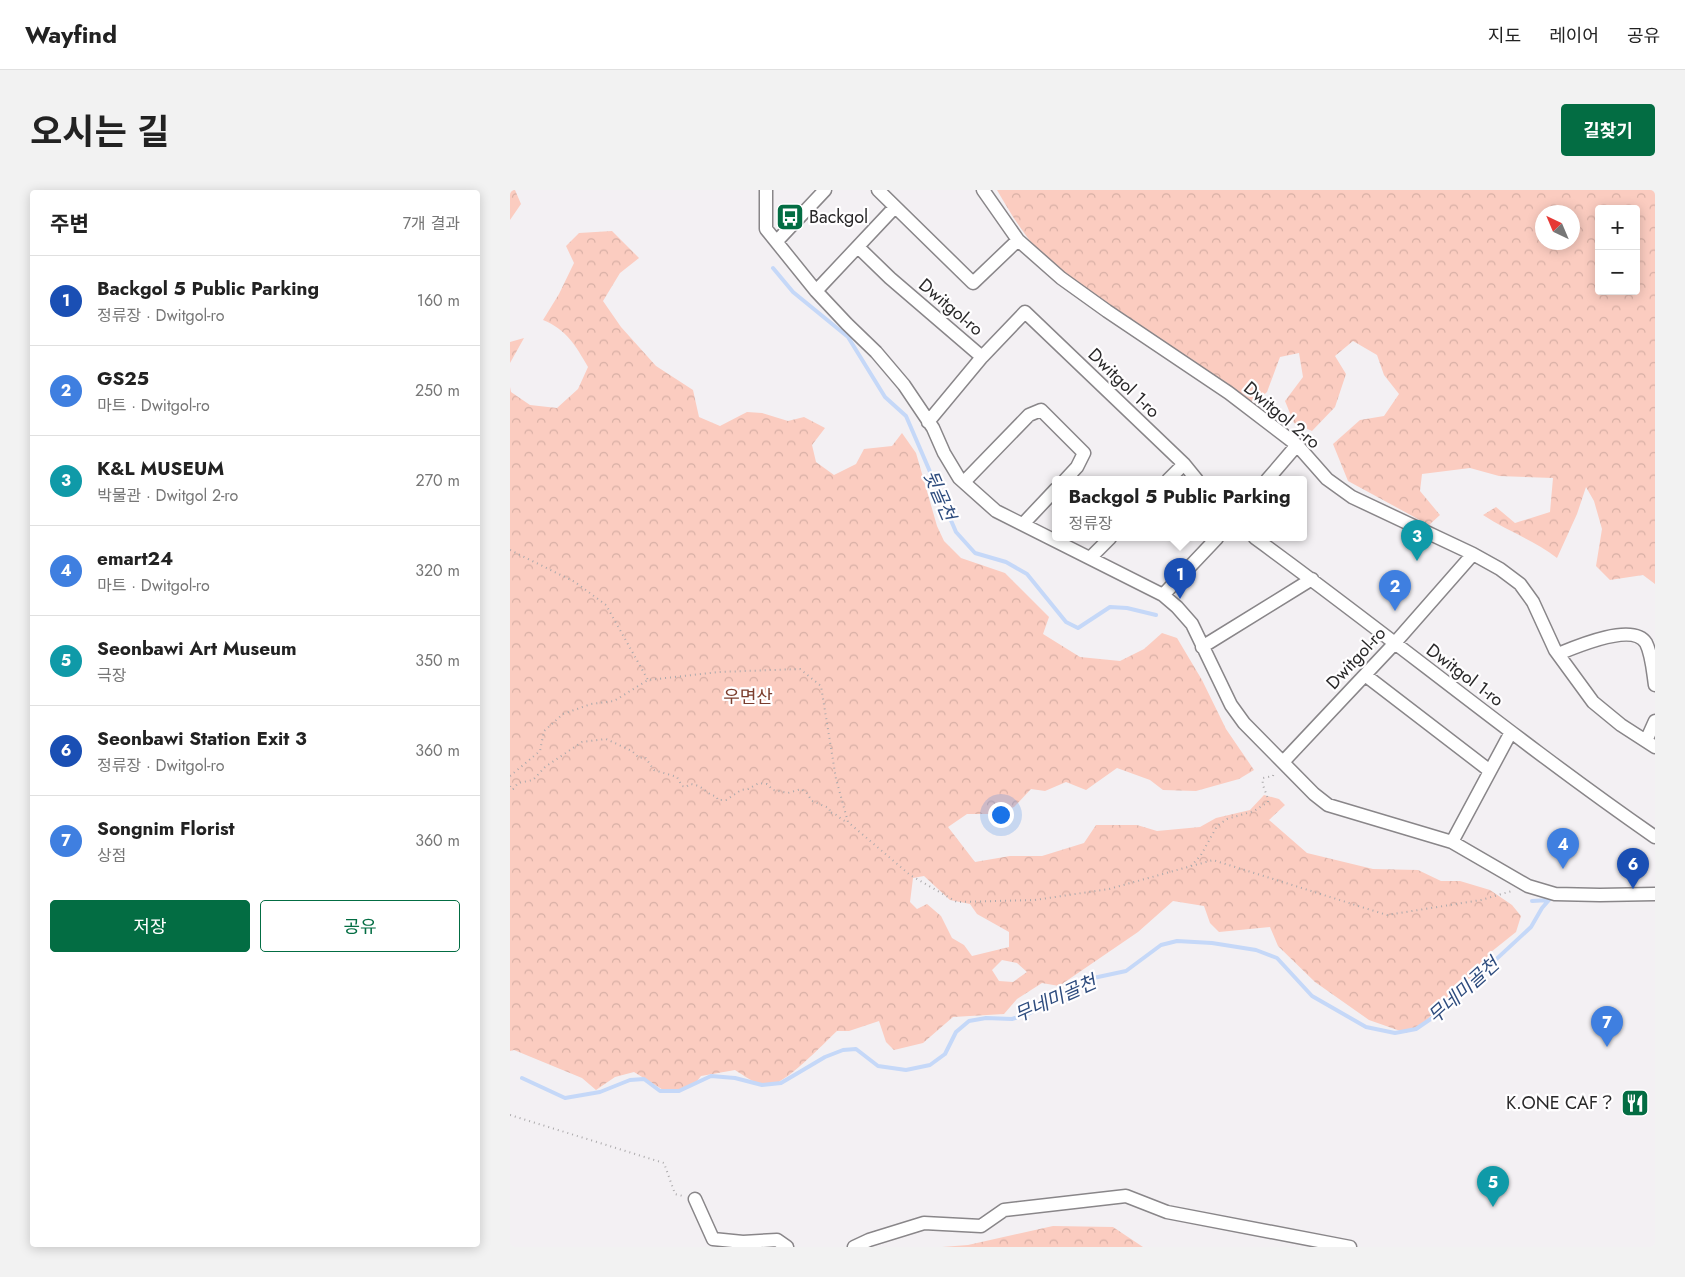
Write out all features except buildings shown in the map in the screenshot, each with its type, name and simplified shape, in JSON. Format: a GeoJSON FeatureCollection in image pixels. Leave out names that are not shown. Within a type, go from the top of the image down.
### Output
{"type":"FeatureCollection","features":[{"type":"Feature","properties":{"kind":"street"},"geometry":{"type":"LineString","coordinates":[[766,190],[766,228],[816,291],[876,352],[904,385],[928,422],[959,478],[996,511],[1052,539]]}},
{"type":"Feature","properties":{"kind":"street"},"geometry":{"type":"LineString","coordinates":[[777,241],[825,190]]}},
{"type":"Feature","properties":{"kind":"street","name":"Dwitgol-ro"},"geometry":{"type":"LineString","coordinates":[[878,190],[973,283],[1018,240]]}},
{"type":"Feature","properties":{"kind":"street","name":"Dwitgol 2-ro"},"geometry":{"type":"LineString","coordinates":[[983,190],[1018,240],[1061,278],[1099,306],[1229,393],[1296,445],[1327,479],[1352,497],[1473,554],[1500,569],[1520,584],[1533,602],[1558,654],[1593,702],[1621,725],[1651,744],[1655,721]]}},
{"type":"Feature","properties":{"kind":"street"},"geometry":{"type":"LineString","coordinates":[[816,291],[895,207]]}},
{"type":"Feature","properties":{"kind":"street","name":"Dwitgol-ro"},"geometry":{"type":"LineString","coordinates":[[858,247],[890,278],[982,357],[928,422]]}},
{"type":"Feature","properties":{"kind":"street","name":"Dwitgol 1-ro"},"geometry":{"type":"LineString","coordinates":[[982,357],[1025,312],[1184,464],[1194,476]]}},
{"type":"Feature","properties":{"kind":"street"},"geometry":{"type":"LineString","coordinates":[[964,482],[1029,415],[1041,410],[1084,453],[1077,467],[1069,476]]}},
{"type":"Feature","properties":{"kind":"street"},"geometry":{"type":"LineString","coordinates":[[1270,476],[1296,445]]}},
{"type":"Feature","properties":{"kind":"street"},"geometry":{"type":"LineString","coordinates":[[1172,476],[1184,464]]}},
{"type":"Feature","properties":{"kind":"street"},"geometry":{"type":"LineString","coordinates":[[1023,524],[1052,493]]}},
{"type":"Feature","properties":{"kind":"street"},"geometry":{"type":"LineString","coordinates":[[1056,541],[1163,596],[1177,606],[1192,624],[1231,705],[1244,723],[1314,794],[1328,805],[1452,842],[1528,886],[1554,894],[1600,896],[1655,894]]}},
{"type":"Feature","properties":{"kind":"street"},"geometry":{"type":"LineString","coordinates":[[1090,558],[1107,541]]}},
{"type":"Feature","properties":{"kind":"street"},"geometry":{"type":"LineString","coordinates":[[1163,596],[1214,541]]}},
{"type":"Feature","properties":{"kind":"street","name":"Dwitgol 1-ro"},"geometry":{"type":"LineString","coordinates":[[1259,541],[1312,579],[1394,644],[1511,732],[1655,837]]}},
{"type":"Feature","properties":{"kind":"street","name":"Dwitgol-ro"},"geometry":{"type":"LineString","coordinates":[[1281,761],[1394,644],[1473,554]]}},
{"type":"Feature","properties":{"kind":"street"},"geometry":{"type":"LineString","coordinates":[[1202,647],[1312,579]]}},
{"type":"Feature","properties":{"kind":"street"},"geometry":{"type":"LineString","coordinates":[[1558,654],[1602,638],[1634,635],[1645,641],[1650,655],[1655,685]]}},
{"type":"Feature","properties":{"kind":"street"},"geometry":{"type":"LineString","coordinates":[[1365,675],[1490,771]]}},
{"type":"Feature","properties":{"kind":"street"},"geometry":{"type":"LineString","coordinates":[[1452,842],[1511,732]]}},
{"type":"Feature","properties":{"kind":"street"},"geometry":{"type":"LineString","coordinates":[[854,1247],[868,1240],[924,1223],[981,1226],[1004,1210],[1126,1196],[1167,1212],[1350,1247]]}},
{"type":"Feature","properties":{"kind":"street"},"geometry":{"type":"LineString","coordinates":[[695,1199],[713,1239],[743,1242],[777,1240],[787,1247]]}},
{"type":"Feature","properties":{"kind":"path"},"geometry":{"type":"LineString","coordinates":[[510,550],[575,582],[606,605],[648,680]]}},
{"type":"Feature","properties":{"kind":"path"},"geometry":{"type":"LineString","coordinates":[[510,776],[540,751],[544,731],[563,714],[591,704],[614,701],[648,680],[719,672],[800,668],[821,686],[836,779],[848,822]]}},
{"type":"Feature","properties":{"kind":"path"},"geometry":{"type":"LineString","coordinates":[[510,786],[513,789],[518,783],[533,780],[543,768],[565,755],[580,742],[606,739],[632,751],[639,758],[645,757],[654,770],[676,776],[682,786],[690,784],[700,785],[710,795],[716,796],[718,800],[726,800],[741,790],[748,789],[759,783],[767,784],[773,790],[788,794],[801,789],[806,792],[812,801],[829,808],[829,812],[848,822],[910,875],[957,902],[1035,900],[1110,889],[1213,860],[1387,915],[1481,900],[1528,886]]}},
{"type":"Feature","properties":{"kind":"path"},"geometry":{"type":"LineString","coordinates":[[1191,866],[1201,854],[1217,826],[1228,819],[1254,811],[1268,802],[1268,796],[1262,783],[1263,778],[1272,776],[1281,761]]}},
{"type":"Feature","properties":{"kind":"path"},"geometry":{"type":"LineString","coordinates":[[510,1115],[664,1163],[675,1194],[695,1199]]}},
{"type":"Feature","properties":{"kind":"green space"},"geometry":{"type":"Polygon","coordinates":[[[510,190],[515,190],[521,204],[510,220],[510,190]]]}},
{"type":"Feature","properties":{"kind":"green space"},"geometry":{"type":"Polygon","coordinates":[[[997,190],[1655,190],[1655,584],[1643,575],[1610,580],[1596,566],[1602,529],[1594,501],[1586,487],[1577,514],[1557,558],[1483,515],[1496,507],[1515,523],[1550,512],[1553,478],[1499,476],[1470,468],[1422,474],[1420,491],[1440,515],[1429,525],[1348,481],[1333,444],[1360,420],[1384,416],[1399,394],[1384,375],[1377,355],[1353,341],[1335,356],[1346,374],[1335,407],[1312,431],[1294,423],[1285,401],[1303,377],[1299,353],[1280,357],[1267,392],[1255,403],[1223,386],[1054,267],[1045,259],[1016,221],[997,190]]]}},
{"type":"Feature","properties":{"kind":"green space","name":"우면산"},"geometry":{"type":"Polygon","coordinates":[[[612,231],[639,258],[620,273],[603,301],[621,327],[656,366],[693,390],[699,417],[720,426],[747,412],[762,413],[788,421],[804,417],[825,428],[812,445],[816,462],[834,475],[856,464],[864,449],[892,446],[902,433],[916,453],[937,526],[944,541],[961,558],[1005,573],[1049,617],[1043,634],[1080,657],[1120,661],[1144,649],[1162,633],[1177,638],[1202,680],[1226,729],[1254,770],[1239,779],[1196,791],[1163,790],[1150,780],[1117,768],[1086,790],[1066,782],[1045,791],[1031,789],[1014,807],[995,814],[967,814],[948,827],[975,862],[1010,856],[1042,856],[1084,843],[1096,825],[1137,825],[1157,831],[1200,827],[1216,818],[1250,810],[1264,795],[1279,799],[1285,805],[1269,820],[1307,853],[1373,869],[1418,870],[1441,881],[1460,881],[1490,890],[1512,905],[1521,916],[1516,932],[1491,952],[1477,978],[1436,1010],[1423,1024],[1406,1033],[1369,1020],[1315,982],[1278,946],[1270,927],[1219,932],[1210,923],[1204,906],[1173,901],[1138,932],[1059,986],[1042,983],[1017,999],[1004,1014],[953,1017],[923,1043],[894,1050],[886,1042],[879,1021],[849,1031],[837,1031],[793,1072],[774,1084],[767,1086],[755,1082],[735,1070],[701,1076],[693,1086],[668,1093],[634,1072],[615,1077],[596,1090],[582,1078],[514,1050],[510,1051],[510,387],[511,392],[530,405],[557,408],[578,389],[588,367],[570,339],[558,328],[543,320],[559,294],[574,263],[566,246],[579,233],[612,231]],[[924,876],[913,878],[910,902],[917,909],[927,904],[941,916],[952,938],[964,945],[972,956],[1009,947],[1009,932],[977,914],[970,904],[950,900],[924,876]],[[1002,960],[992,970],[999,981],[1013,982],[1027,972],[1017,963],[1002,960]]]}},
{"type":"Feature","properties":{"kind":"green space"},"geometry":{"type":"Polygon","coordinates":[[[524,338],[510,363],[510,342],[524,338]]]}},
{"type":"Feature","properties":{"kind":"green space"},"geometry":{"type":"Polygon","coordinates":[[[1053,1226],[1113,1227],[1143,1247],[942,1247],[968,1245],[1053,1226]]]}},
{"type":"Feature","properties":{"kind":"waterway","name":"뒷골천"},"geometry":{"type":"LineString","coordinates":[[773,268],[793,292],[848,337],[885,397],[906,416],[956,532],[975,553],[1006,562],[1027,574],[1066,622],[1078,628],[1110,607],[1127,608],[1156,615]]}},
{"type":"Feature","properties":{"kind":"waterway","name":"뒷골천"},"geometry":{"type":"LineString","coordinates":[[1532,901],[1549,900]]}},
{"type":"Feature","properties":{"kind":"waterway","name":"무네미골천"},"geometry":{"type":"LineString","coordinates":[[522,1078],[565,1098],[600,1092],[630,1080],[644,1079],[660,1091],[679,1091],[711,1076],[735,1078],[762,1085],[781,1083],[825,1057],[843,1050],[856,1049],[878,1066],[906,1070],[930,1065],[945,1054],[956,1032],[969,1021],[986,1018],[1012,1019],[1028,1014],[1084,980],[1126,971],[1161,945],[1177,941],[1212,943],[1256,950],[1277,958],[1312,996],[1366,1027],[1395,1033],[1416,1029],[1435,1016],[1531,927],[1549,900]]}},
{"type":"Feature","properties":{"kind":"place","name":"Backgol"},"geometry":{"type":"Point","coordinates":[790,217]}},
{"type":"Feature","properties":{"kind":"place","name":"K&L MUSEUM"},"geometry":{"type":"Point","coordinates":[1417,561]}},
{"type":"Feature","properties":{"kind":"place","name":"Backgol 5 Public Parking"},"geometry":{"type":"Point","coordinates":[1180,599]}},
{"type":"Feature","properties":{"kind":"place","name":"GS25"},"geometry":{"type":"Point","coordinates":[1395,611]}},
{"type":"Feature","properties":{"kind":"place","name":"emart24"},"geometry":{"type":"Point","coordinates":[1563,869]}},
{"type":"Feature","properties":{"kind":"place","name":"Seonbawi Station Exit 3"},"geometry":{"type":"Point","coordinates":[1633,889]}},
{"type":"Feature","properties":{"kind":"place","name":"Songnim Florist"},"geometry":{"type":"Point","coordinates":[1607,1047]}},
{"type":"Feature","properties":{"kind":"place","name":"K.ONE CAF？"},"geometry":{"type":"Point","coordinates":[1635,1103]}},
{"type":"Feature","properties":{"kind":"place","name":"Seonbawi Art Museum"},"geometry":{"type":"Point","coordinates":[1493,1207]}}]}
